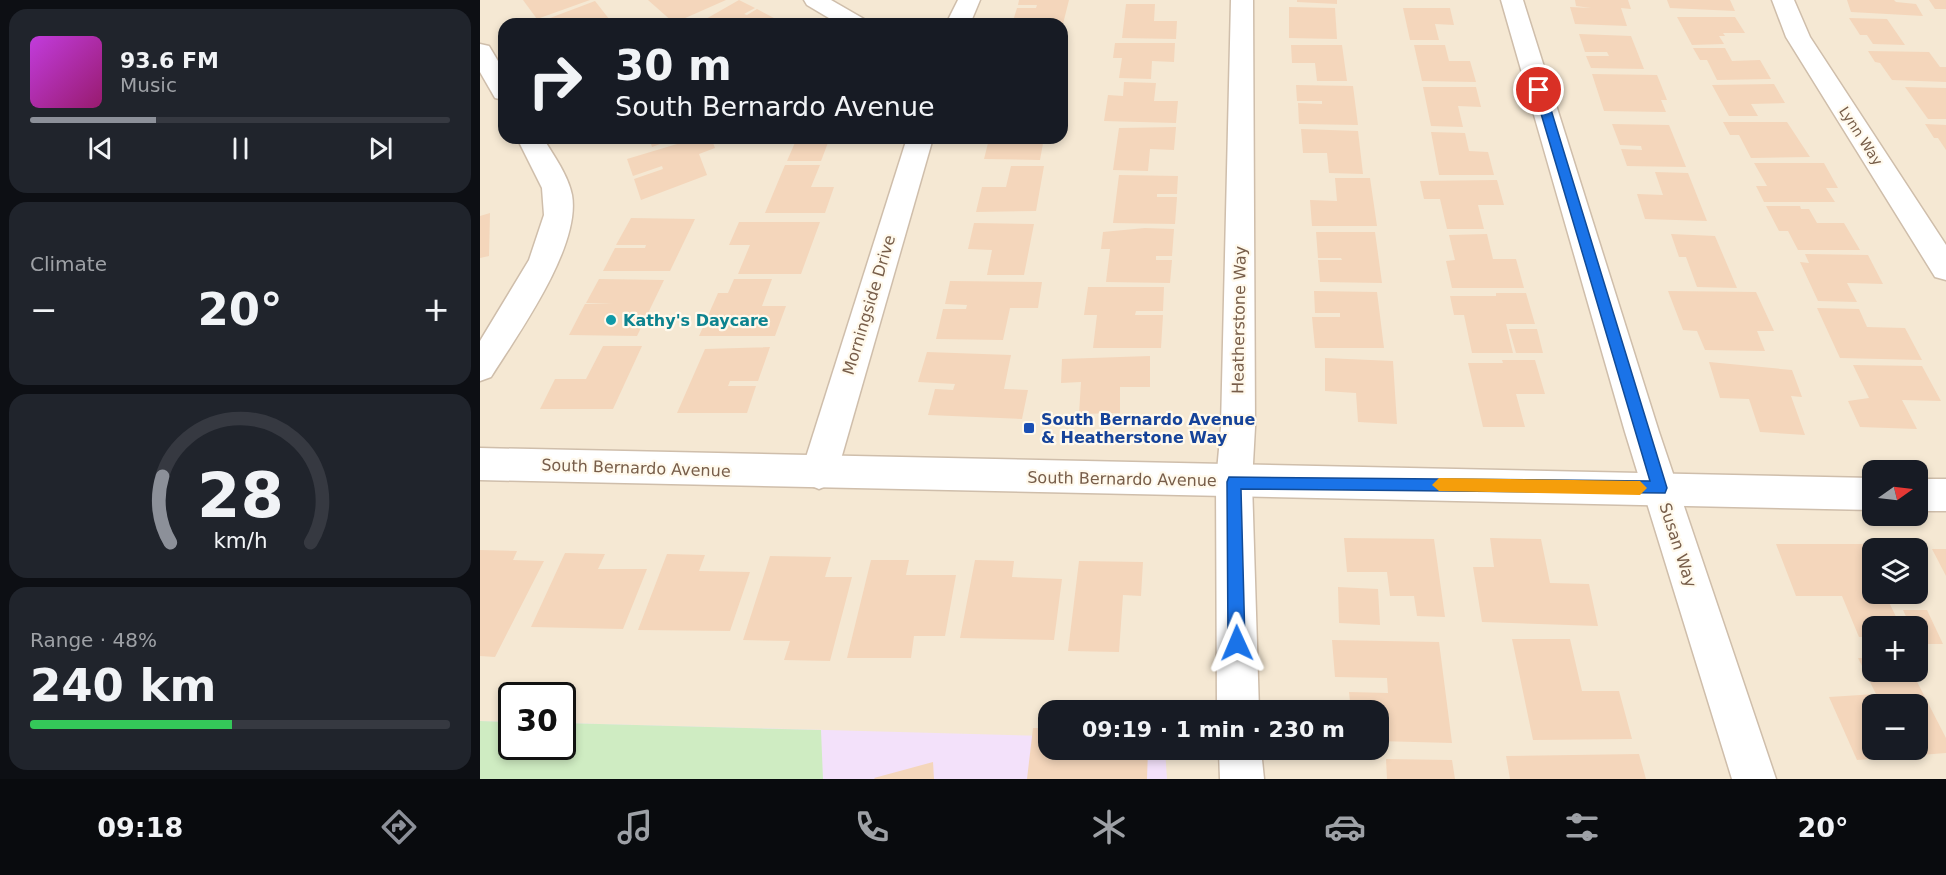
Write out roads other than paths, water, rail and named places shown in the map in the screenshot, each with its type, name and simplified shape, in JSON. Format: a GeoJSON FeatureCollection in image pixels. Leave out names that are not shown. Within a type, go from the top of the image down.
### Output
{"type":"FeatureCollection","features":[{"type":"Feature","properties":{"kind":"street"},"geometry":{"type":"LineString","coordinates":[[815,0],[846,18]]}},
{"type":"Feature","properties":{"kind":"street"},"geometry":{"type":"LineString","coordinates":[[961,18],[969,0]]}},
{"type":"Feature","properties":{"kind":"street","name":"Heatherstone Way"},"geometry":{"type":"LineString","coordinates":[[1238,700],[1234,482],[1238,427],[1242,0]]}},
{"type":"Feature","properties":{"kind":"street","name":"Susan Way"},"geometry":{"type":"LineString","coordinates":[[1512,0],[1659,488],[1754,779]]}},
{"type":"Feature","properties":{"kind":"street","name":"Lynn Way"},"geometry":{"type":"LineString","coordinates":[[1783,0],[1798,38],[1946,269]]}},
{"type":"Feature","properties":{"kind":"street"},"geometry":{"type":"LineString","coordinates":[[480,51],[495,90]]}},
{"type":"Feature","properties":{"kind":"street"},"geometry":{"type":"LineString","coordinates":[[480,368],[543,260],[558,222],[558,197],[551,175],[533,144]]}},
{"type":"Feature","properties":{"kind":"street","name":"Morningside Drive"},"geometry":{"type":"LineString","coordinates":[[819,473],[918,144]]}},
{"type":"Feature","properties":{"kind":"street","name":"South Bernardo Avenue"},"geometry":{"type":"LineString","coordinates":[[480,464],[1862,494]]}},
{"type":"Feature","properties":{"kind":"street"},"geometry":{"type":"LineString","coordinates":[[1928,495],[1946,495]]}},
{"type":"Feature","properties":{"kind":"street"},"geometry":{"type":"LineString","coordinates":[[1241,760],[1242,779]]}},
{"type":"Feature","properties":{"kind":"place","name":"Kathy's Daycare"},"geometry":{"type":"Point","coordinates":[611,320]}},
{"type":"Feature","properties":{"kind":"place","name":"South Bernardo Avenue & Heatherstone Way"},"geometry":{"type":"Point","coordinates":[1029,428]}}]}
